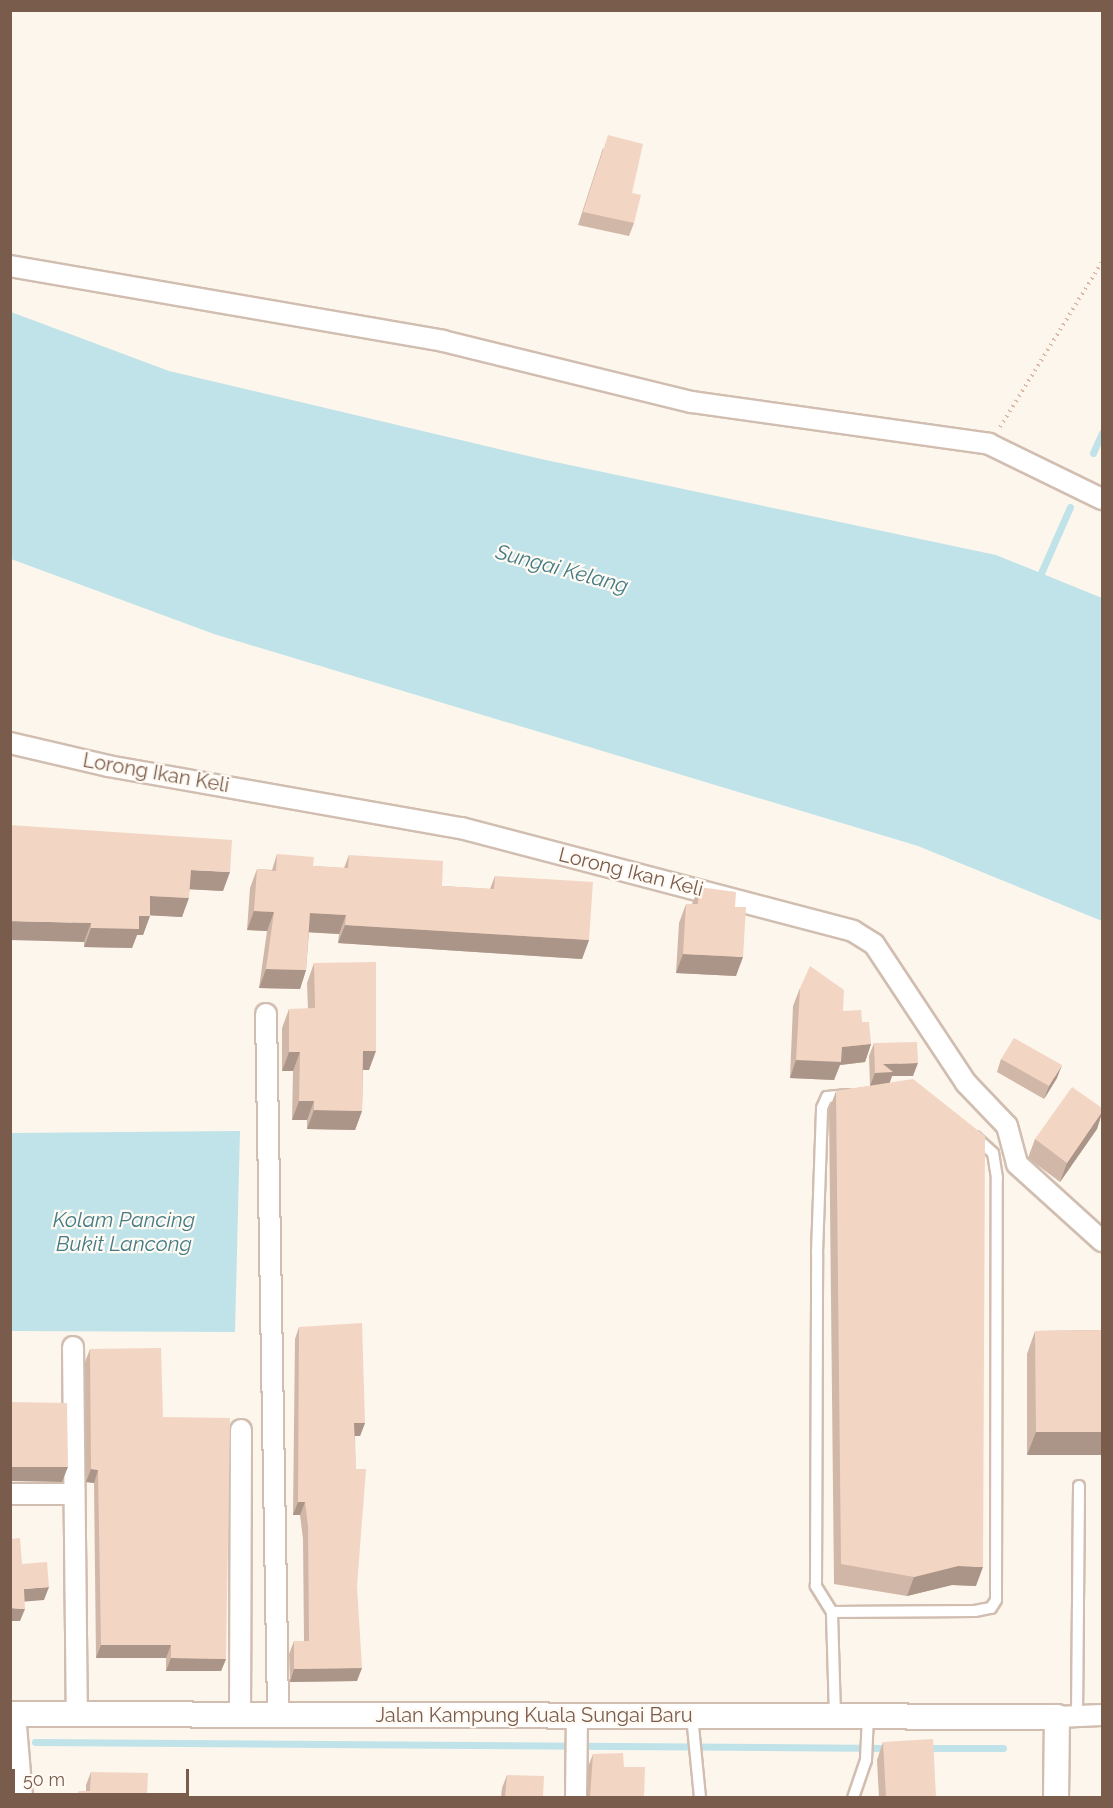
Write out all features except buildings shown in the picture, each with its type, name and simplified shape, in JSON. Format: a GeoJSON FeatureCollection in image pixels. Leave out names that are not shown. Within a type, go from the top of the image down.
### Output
{"type":"FeatureCollection","features":[{"type":"Feature","properties":{"kind":"street"},"geometry":{"type":"LineString","coordinates":[[10,266],[442,341],[692,402],[989,444],[1102,499]]}},
{"type":"Feature","properties":{"kind":"street","name":"Lorong Ikan Keli"},"geometry":{"type":"LineString","coordinates":[[10,744],[108,766],[461,828],[853,931],[874,944],[966,1083],[1007,1126],[1017,1164],[1102,1241]]}},
{"type":"Feature","properties":{"kind":"street"},"geometry":{"type":"LineString","coordinates":[[266,1014],[278,1712]]}},
{"type":"Feature","properties":{"kind":"street"},"geometry":{"type":"LineString","coordinates":[[73,1347],[77,1714]]}},
{"type":"Feature","properties":{"kind":"street"},"geometry":{"type":"LineString","coordinates":[[240,1715],[241,1430]]}},
{"type":"Feature","properties":{"kind":"street"},"geometry":{"type":"LineString","coordinates":[[10,1494],[74,1494]]}},
{"type":"Feature","properties":{"kind":"street","name":"Jalan Kampung Kuala Sungai Baru"},"geometry":{"type":"LineString","coordinates":[[13,1713],[240,1715],[278,1712],[577,1725],[836,1715],[868,1724],[1067,1717]]}},
{"type":"Feature","properties":{"kind":"street"},"geometry":{"type":"LineString","coordinates":[[13,1713],[22,1797]]}},
{"type":"Feature","properties":{"kind":"street"},"geometry":{"type":"LineString","coordinates":[[1056,1797],[1067,1717],[1102,1715]]}},
{"type":"Feature","properties":{"kind":"street"},"geometry":{"type":"LineString","coordinates":[[576,1797],[577,1725]]}},
{"type":"Feature","properties":{"kind":"lane"},"geometry":{"type":"LineString","coordinates":[[836,1715],[832,1612],[816,1586],[822,1108],[827,1097],[860,1094]]}},
{"type":"Feature","properties":{"kind":"lane"},"geometry":{"type":"LineString","coordinates":[[832,1612],[975,1611],[991,1608],[996,1600],[997,1178],[993,1153],[961,1125]]}},
{"type":"Feature","properties":{"kind":"lane"},"geometry":{"type":"LineString","coordinates":[[1067,1717],[1079,1486]]}},
{"type":"Feature","properties":{"kind":"lane"},"geometry":{"type":"LineString","coordinates":[[692,1722],[700,1797]]}},
{"type":"Feature","properties":{"kind":"lane"},"geometry":{"type":"LineString","coordinates":[[853,1797],[868,1750],[868,1724]]}},
{"type":"Feature","properties":{"kind":"path"},"geometry":{"type":"LineString","coordinates":[[989,444],[1102,262]]}},
{"type":"Feature","properties":{"kind":"water","name":"Sungai Kelang"},"geometry":{"type":"Polygon","coordinates":[[[11,312],[169,371],[541,459],[996,555],[1102,598],[1102,921],[918,846],[214,634],[11,559],[11,312]]]}},
{"type":"Feature","properties":{"kind":"water","name":"Kolam Pancing Bukit Lancong"},"geometry":{"type":"Polygon","coordinates":[[[240,1131],[235,1332],[11,1331],[11,1133],[240,1131]]]}},
{"type":"Feature","properties":{"kind":"waterway"},"geometry":{"type":"LineString","coordinates":[[1093,453],[1102,433]]}},
{"type":"Feature","properties":{"kind":"waterway"},"geometry":{"type":"LineString","coordinates":[[1041,573],[1070,507]]}},
{"type":"Feature","properties":{"kind":"waterway"},"geometry":{"type":"LineString","coordinates":[[35,1742],[888,1748]]}},
{"type":"Feature","properties":{"kind":"waterway"},"geometry":{"type":"LineString","coordinates":[[926,1748],[1003,1748]]}}]}
